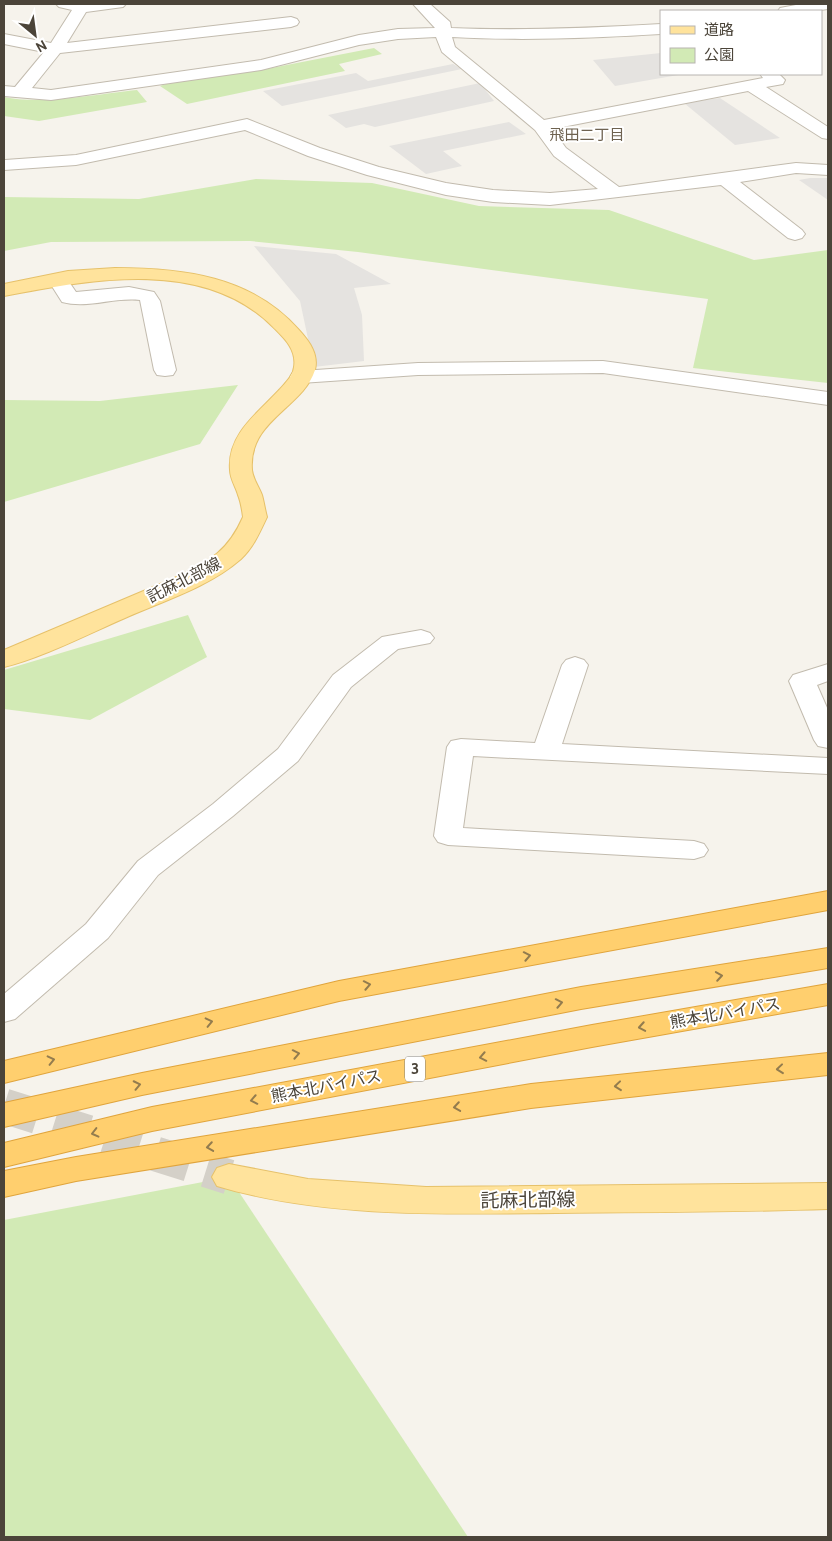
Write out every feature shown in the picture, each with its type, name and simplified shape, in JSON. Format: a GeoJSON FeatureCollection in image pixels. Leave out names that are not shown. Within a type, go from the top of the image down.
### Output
{"type":"FeatureCollection","features":[{"type":"Feature","properties":{"kind":"highway"},"geometry":{"type":"LineString","coordinates":[[4,1072],[339,991],[828,900]]}},
{"type":"Feature","properties":{"kind":"highway","name":"3"},"geometry":{"type":"LineString","coordinates":[[4,1115],[142,1084],[581,998],[828,958]]}},
{"type":"Feature","properties":{"kind":"highway","name":"熊本北バイパス"},"geometry":{"type":"LineString","coordinates":[[4,1155],[152,1119],[828,994]]}},
{"type":"Feature","properties":{"kind":"highway"},"geometry":{"type":"LineString","coordinates":[[4,1184],[86,1167],[530,1096],[828,1064]]}},
{"type":"Feature","properties":{"kind":"main road"},"geometry":{"type":"LineString","coordinates":[[4,290],[58,280],[107,274],[164,274],[232,290],[275,316],[303,349],[306,364],[301,378]]}},
{"type":"Feature","properties":{"kind":"main road","name":"託麻北部線"},"geometry":{"type":"LineString","coordinates":[[4,659],[51,642],[179,585],[200,575],[232,554],[245,539],[255,517],[241,471],[242,448],[250,431],[283,400],[301,378]]}},
{"type":"Feature","properties":{"kind":"main road","name":"託麻北部線"},"geometry":{"type":"LineString","coordinates":[[229,1178],[275,1188],[363,1198],[432,1201],[828,1196]]}},
{"type":"Feature","properties":{"kind":"street"},"geometry":{"type":"LineString","coordinates":[[62,4],[81,8],[118,4]]}},
{"type":"Feature","properties":{"kind":"street"},"geometry":{"type":"LineString","coordinates":[[424,4],[444,25],[442,32],[448,49],[541,126],[560,152],[615,193]]}},
{"type":"Feature","properties":{"kind":"street"},"geometry":{"type":"LineString","coordinates":[[792,10],[828,4]]}},
{"type":"Feature","properties":{"kind":"street"},"geometry":{"type":"LineString","coordinates":[[11,92],[55,49],[81,8]]}},
{"type":"Feature","properties":{"kind":"street"},"geometry":{"type":"LineString","coordinates":[[4,39],[55,49],[285,16],[315,51]]}},
{"type":"Feature","properties":{"kind":"street"},"geometry":{"type":"LineString","coordinates":[[11,92],[51,95],[251,66],[290,59],[359,40],[398,34],[442,32],[506,35],[660,29]]}},
{"type":"Feature","properties":{"kind":"street"},"geometry":{"type":"LineString","coordinates":[[541,126],[777,80],[770,75]]}},
{"type":"Feature","properties":{"kind":"street"},"geometry":{"type":"LineString","coordinates":[[749,84],[828,134]]}},
{"type":"Feature","properties":{"kind":"street"},"geometry":{"type":"LineString","coordinates":[[5,165],[76,160],[248,124],[314,152],[373,171],[446,189],[493,196],[550,199],[724,180],[796,168],[828,170]]}},
{"type":"Feature","properties":{"kind":"street"},"geometry":{"type":"LineString","coordinates":[[724,180],[795,234]]}},
{"type":"Feature","properties":{"kind":"street"},"geometry":{"type":"LineString","coordinates":[[58,280],[69,298],[90,299],[134,294],[147,296],[150,301],[164,370]]}},
{"type":"Feature","properties":{"kind":"street"},"geometry":{"type":"LineString","coordinates":[[301,378],[418,369],[603,367],[828,399]]}},
{"type":"Feature","properties":{"kind":"street"},"geometry":{"type":"LineString","coordinates":[[4,1011],[97,930],[148,868],[223,810],[288,755],[342,681],[391,642],[422,638]]}},
{"type":"Feature","properties":{"kind":"street"},"geometry":{"type":"LineString","coordinates":[[546,751],[575,665]]}},
{"type":"Feature","properties":{"kind":"street"},"geometry":{"type":"LineString","coordinates":[[828,672],[825,671],[802,681],[828,740]]}},
{"type":"Feature","properties":{"kind":"street"},"geometry":{"type":"LineString","coordinates":[[694,850],[448,836],[461,747],[828,766]]}},
{"type":"Feature","properties":{"kind":"green space"},"geometry":{"type":"Polygon","coordinates":[[[374,48],[382,54],[339,64],[345,71],[187,104],[160,86],[172,82],[261,70],[374,48]]]}},
{"type":"Feature","properties":{"kind":"green space"},"geometry":{"type":"Polygon","coordinates":[[[137,90],[147,102],[39,121],[4,116],[4,97],[35,100],[137,90]]]}},
{"type":"Feature","properties":{"kind":"green space"},"geometry":{"type":"Polygon","coordinates":[[[256,179],[372,183],[479,206],[609,210],[754,260],[828,250],[828,383],[693,368],[708,299],[358,252],[250,241],[51,242],[4,251],[4,197],[139,199],[256,179]]]}},
{"type":"Feature","properties":{"kind":"green space"},"geometry":{"type":"Polygon","coordinates":[[[238,385],[200,444],[4,502],[4,400],[100,401],[238,385]]]}},
{"type":"Feature","properties":{"kind":"green space"},"geometry":{"type":"Polygon","coordinates":[[[188,615],[207,657],[90,720],[4,709],[4,670],[188,615]]]}},
{"type":"Feature","properties":{"kind":"green space"},"geometry":{"type":"Polygon","coordinates":[[[229,1177],[468,1537],[4,1537],[4,1220],[229,1177]]]}},
{"type":"Feature","properties":{"kind":"shaded area"},"geometry":{"type":"Polygon","coordinates":[[[660,53],[660,75],[678,75],[615,86],[593,60],[660,53]]]}},
{"type":"Feature","properties":{"kind":"shaded area"},"geometry":{"type":"Polygon","coordinates":[[[453,64],[462,69],[282,106],[263,91],[356,73],[368,81],[453,64]]]}},
{"type":"Feature","properties":{"kind":"shaded area"},"geometry":{"type":"Polygon","coordinates":[[[480,83],[494,101],[375,127],[364,124],[346,128],[328,115],[480,83]]]}},
{"type":"Feature","properties":{"kind":"shaded area"},"geometry":{"type":"Polygon","coordinates":[[[720,98],[780,138],[735,145],[684,103],[720,98]]]}},
{"type":"Feature","properties":{"kind":"shaded area"},"geometry":{"type":"Polygon","coordinates":[[[509,122],[526,134],[443,151],[462,166],[426,174],[389,146],[509,122]]]}},
{"type":"Feature","properties":{"kind":"shaded area"},"geometry":{"type":"Polygon","coordinates":[[[828,178],[828,200],[799,180],[828,178]]]}},
{"type":"Feature","properties":{"kind":"shaded area"},"geometry":{"type":"Polygon","coordinates":[[[254,246],[336,254],[391,284],[354,288],[362,315],[364,361],[314,367],[300,301],[254,246]]]}},
{"type":"Feature","properties":{"kind":"tunnel"},"geometry":{"type":"LineString","coordinates":[[4,1106],[229,1177]]}},
{"type":"Feature","properties":{"kind":"district","name":"飛田二丁目"},"geometry":{"type":"Point","coordinates":[587,135]}}]}
